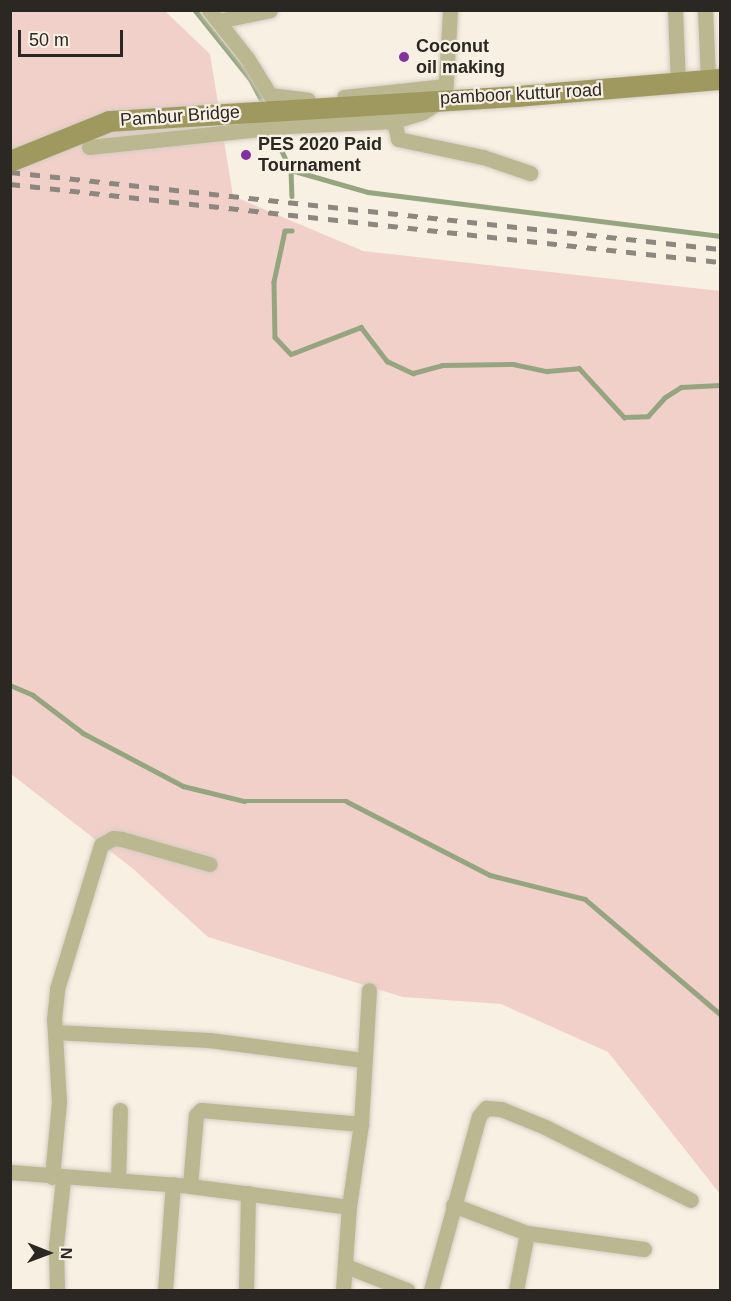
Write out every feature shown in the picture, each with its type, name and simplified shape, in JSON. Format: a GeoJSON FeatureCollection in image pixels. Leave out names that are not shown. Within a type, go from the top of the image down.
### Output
{"type":"FeatureCollection","features":[{"type":"Feature","properties":{"kind":"main road","name":"pamboor kuttur road"},"geometry":{"type":"LineString","coordinates":[[322,109],[445,92],[678,84],[714,80]]}},
{"type":"Feature","properties":{"kind":"main road","name":"Pambur Bridge"},"geometry":{"type":"LineString","coordinates":[[10,162],[109,121],[322,109]]}},
{"type":"Feature","properties":{"kind":"street"},"geometry":{"type":"LineString","coordinates":[[214,16],[270,10]]}},
{"type":"Feature","properties":{"kind":"street"},"geometry":{"type":"LineString","coordinates":[[89,147],[288,126],[393,121],[423,112],[445,92],[450,10]]}},
{"type":"Feature","properties":{"kind":"street"},"geometry":{"type":"LineString","coordinates":[[675,10],[678,84]]}},
{"type":"Feature","properties":{"kind":"street"},"geometry":{"type":"LineString","coordinates":[[705,10],[714,80]]}},
{"type":"Feature","properties":{"kind":"street"},"geometry":{"type":"LineString","coordinates":[[214,16],[275,98],[316,99],[445,92]]}},
{"type":"Feature","properties":{"kind":"street"},"geometry":{"type":"LineString","coordinates":[[393,121],[398,139],[483,157],[530,173]]}},
{"type":"Feature","properties":{"kind":"street"},"geometry":{"type":"LineString","coordinates":[[57,1290],[59,1102],[55,1032],[57,989],[101,845],[113,838],[122,839],[209,864]]}},
{"type":"Feature","properties":{"kind":"street"},"geometry":{"type":"LineString","coordinates":[[344,1290],[349,1207],[361,1124],[369,990]]}},
{"type":"Feature","properties":{"kind":"street"},"geometry":{"type":"LineString","coordinates":[[55,1032],[209,1040],[364,1060]]}},
{"type":"Feature","properties":{"kind":"street"},"geometry":{"type":"LineString","coordinates":[[431,1290],[479,1116],[493,1107],[546,1127],[691,1200]]}},
{"type":"Feature","properties":{"kind":"street"},"geometry":{"type":"LineString","coordinates":[[118,1180],[120,1110]]}},
{"type":"Feature","properties":{"kind":"street"},"geometry":{"type":"LineString","coordinates":[[190,1186],[196,1116],[201,1110],[361,1124]]}},
{"type":"Feature","properties":{"kind":"street"},"geometry":{"type":"LineString","coordinates":[[10,1172],[58,1178],[172,1184],[248,1192],[349,1207]]}},
{"type":"Feature","properties":{"kind":"street"},"geometry":{"type":"LineString","coordinates":[[165,1290],[172,1184]]}},
{"type":"Feature","properties":{"kind":"street"},"geometry":{"type":"LineString","coordinates":[[246,1290],[248,1192]]}},
{"type":"Feature","properties":{"kind":"street"},"geometry":{"type":"LineString","coordinates":[[453,1205],[527,1233],[644,1249]]}},
{"type":"Feature","properties":{"kind":"street"},"geometry":{"type":"LineString","coordinates":[[516,1290],[527,1233]]}},
{"type":"Feature","properties":{"kind":"street"},"geometry":{"type":"LineString","coordinates":[[346,1266],[407,1290]]}},
{"type":"Feature","properties":{"kind":"shaded area"},"geometry":{"type":"Polygon","coordinates":[[[10,11],[165,11],[210,54],[233,196],[363,251],[720,291],[720,1194],[608,1052],[501,1004],[403,997],[208,937],[132,868],[11,774],[10,11]]]}},
{"type":"Feature","properties":{"kind":"waterway"},"geometry":{"type":"LineString","coordinates":[[195,10],[251,80],[263,103]]}},
{"type":"Feature","properties":{"kind":"waterway"},"geometry":{"type":"LineString","coordinates":[[274,134],[291,170],[292,196]]}},
{"type":"Feature","properties":{"kind":"waterway"},"geometry":{"type":"LineString","coordinates":[[291,170],[368,192],[720,236]]}},
{"type":"Feature","properties":{"kind":"waterway"},"geometry":{"type":"LineString","coordinates":[[292,231],[285,231],[274,282],[275,337],[291,354],[361,327],[387,361],[413,373],[442,365],[513,364],[547,371],[579,368],[624,417],[648,416],[664,398],[681,387],[720,385]]}},
{"type":"Feature","properties":{"kind":"waterway"},"geometry":{"type":"LineString","coordinates":[[10,685],[33,695],[83,733],[183,786],[244,801],[346,801],[490,875],[585,899],[720,1014]]}},
{"type":"Feature","properties":{"kind":"railway"},"geometry":{"type":"LineString","coordinates":[[10,172],[720,249]]}},
{"type":"Feature","properties":{"kind":"railway"},"geometry":{"type":"LineString","coordinates":[[10,184],[720,262]]}},
{"type":"Feature","properties":{"kind":"place","name":"Coconut oil making"},"geometry":{"type":"Point","coordinates":[404,57]}},
{"type":"Feature","properties":{"kind":"place","name":"PES 2020 Paid Tournament"},"geometry":{"type":"Point","coordinates":[246,155]}}]}
